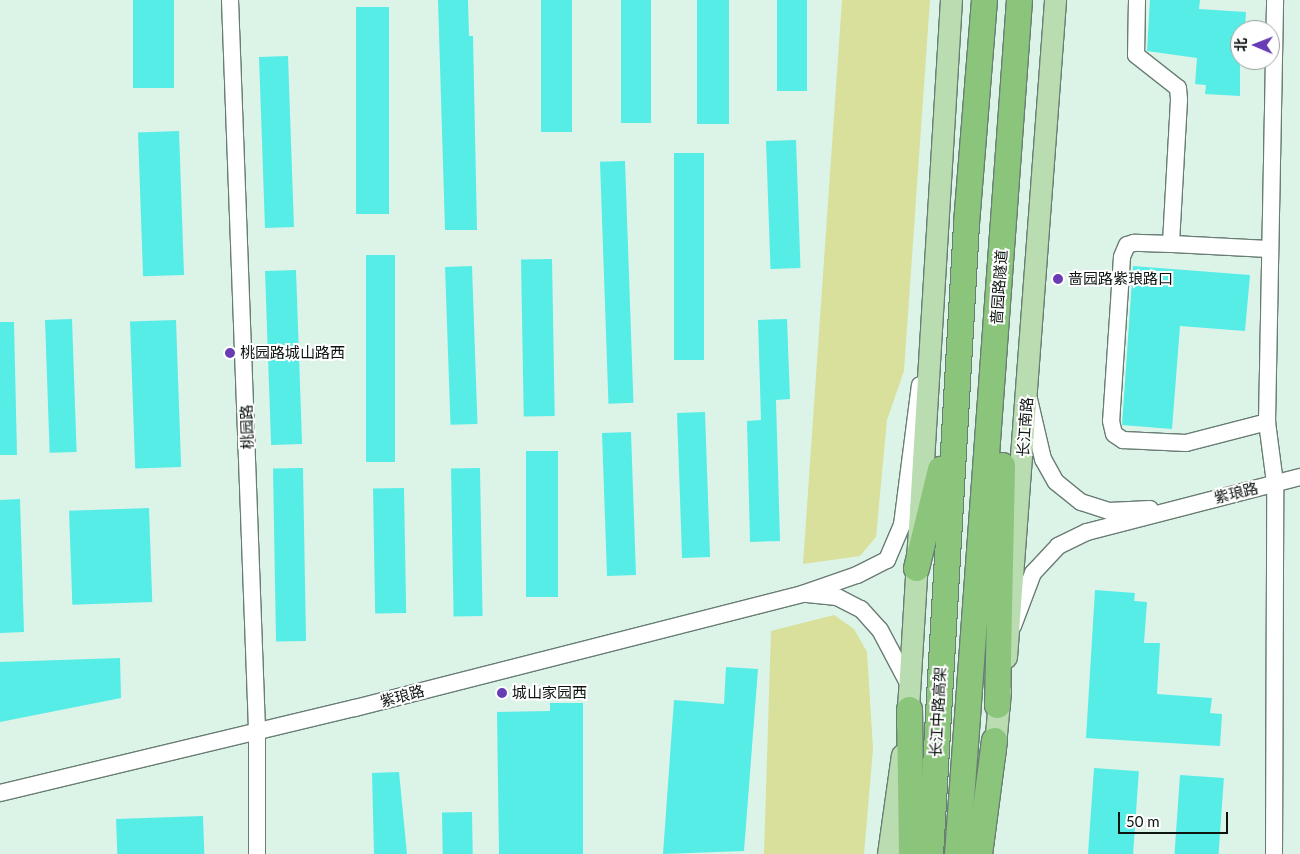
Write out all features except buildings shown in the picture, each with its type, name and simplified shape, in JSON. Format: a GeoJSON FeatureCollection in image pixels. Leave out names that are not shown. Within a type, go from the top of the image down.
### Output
{"type":"FeatureCollection","features":[{"type":"Feature","properties":{"kind":"highway"},"geometry":{"type":"LineString","coordinates":[[916,568],[942,463],[966,223],[984,0]]}},
{"type":"Feature","properties":{"kind":"highway"},"geometry":{"type":"LineString","coordinates":[[997,704],[1002,424],[1022,141],[1019,1]]}},
{"type":"Feature","properties":{"kind":"highway","name":"啬园路隧道"},"geometry":{"type":"LineString","coordinates":[[979,574],[1019,1]]}},
{"type":"Feature","properties":{"kind":"highway","name":"长江中路高架"},"geometry":{"type":"LineString","coordinates":[[930,854],[966,223]]}},
{"type":"Feature","properties":{"kind":"highway","name":"长江中路高架"},"geometry":{"type":"LineString","coordinates":[[958,854],[979,574]]}},
{"type":"Feature","properties":{"kind":"highway"},"geometry":{"type":"LineString","coordinates":[[909,697],[911,854]]}},
{"type":"Feature","properties":{"kind":"highway"},"geometry":{"type":"LineString","coordinates":[[979,854],[994,740]]}},
{"type":"Feature","properties":{"kind":"main road"},"geometry":{"type":"LineString","coordinates":[[888,854],[909,697],[929,340],[951,0]]}},
{"type":"Feature","properties":{"kind":"main road","name":"长江南路"},"geometry":{"type":"LineString","coordinates":[[992,854],[994,740],[997,704],[1011,632],[1055,0]]}},
{"type":"Feature","properties":{"kind":"street","name":"桃园路"},"geometry":{"type":"LineString","coordinates":[[230,0],[257,728],[257,854]]}},
{"type":"Feature","properties":{"kind":"street"},"geometry":{"type":"LineString","coordinates":[[1137,0],[1136,55],[1178,88],[1171,244]]}},
{"type":"Feature","properties":{"kind":"street"},"geometry":{"type":"LineString","coordinates":[[1274,854],[1275,483],[1267,422],[1275,0]]}},
{"type":"Feature","properties":{"kind":"street"},"geometry":{"type":"LineString","coordinates":[[1267,422],[1186,443],[1123,440],[1114,434],[1111,420],[1122,257],[1127,245],[1134,243],[1171,244],[1270,249]]}},
{"type":"Feature","properties":{"kind":"street"},"geometry":{"type":"LineString","coordinates":[[802,594],[887,560],[902,525],[910,441],[929,340]]}},
{"type":"Feature","properties":{"kind":"street"},"geometry":{"type":"LineString","coordinates":[[1027,391],[1043,459],[1056,482],[1080,502],[1109,512],[1172,509]]}},
{"type":"Feature","properties":{"kind":"street","name":"紫琅路"},"geometry":{"type":"LineString","coordinates":[[1172,509],[1300,477]]}},
{"type":"Feature","properties":{"kind":"street"},"geometry":{"type":"LineString","coordinates":[[1011,632],[1033,574],[1058,546],[1087,532],[1172,509]]}},
{"type":"Feature","properties":{"kind":"street","name":"紫琅路"},"geometry":{"type":"LineString","coordinates":[[0,793],[257,728],[355,708],[802,594]]}},
{"type":"Feature","properties":{"kind":"street"},"geometry":{"type":"LineString","coordinates":[[802,594],[837,597],[861,609],[880,630],[909,697]]}},
{"type":"Feature","properties":{"kind":"green space"},"geometry":{"type":"Polygon","coordinates":[[[842,0],[930,0],[904,371],[887,420],[876,537],[860,556],[803,564],[842,0]]]}},
{"type":"Feature","properties":{"kind":"green space"},"geometry":{"type":"Polygon","coordinates":[[[834,615],[854,629],[867,652],[873,749],[864,854],[764,854],[771,631],[834,615]]]}},
{"type":"Feature","properties":{"kind":"place","name":"啬园路紫琅路口"},"geometry":{"type":"Point","coordinates":[1058,279]}},
{"type":"Feature","properties":{"kind":"place","name":"桃园路城山路西"},"geometry":{"type":"Point","coordinates":[230,353]}},
{"type":"Feature","properties":{"kind":"place","name":"城山家园西"},"geometry":{"type":"Point","coordinates":[502,693]}}]}
